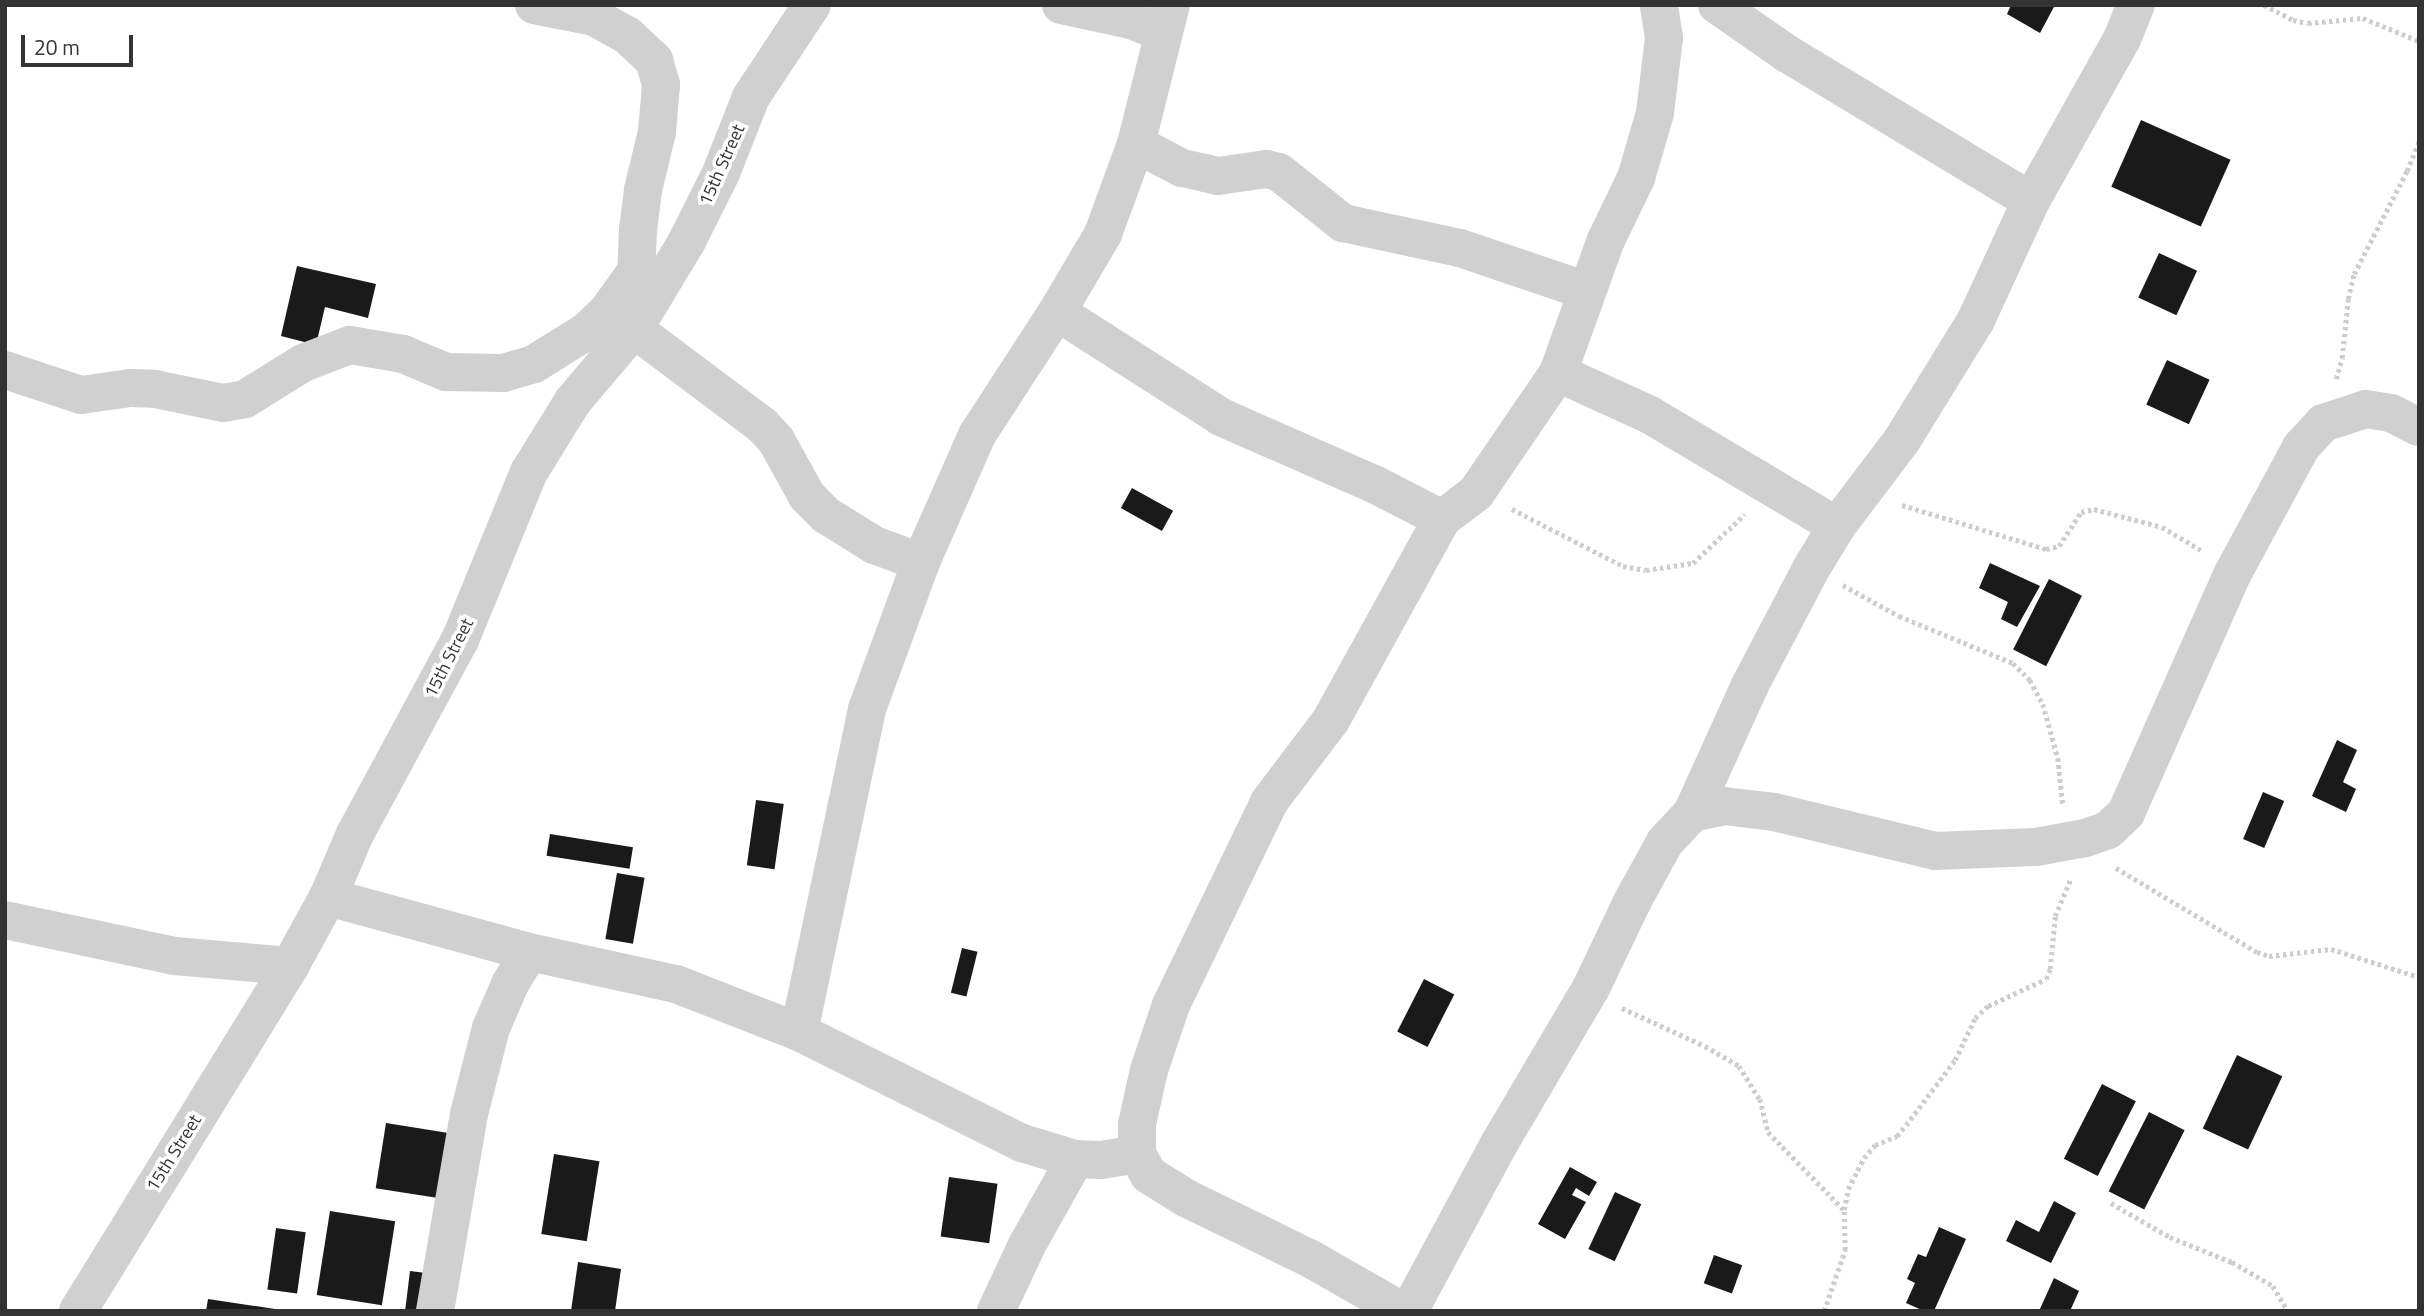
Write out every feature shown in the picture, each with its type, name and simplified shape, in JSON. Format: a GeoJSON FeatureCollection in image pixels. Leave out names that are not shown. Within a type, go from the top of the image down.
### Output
{"type":"FeatureCollection","features":[{"type":"Feature","properties":{"kind":"street"},"geometry":{"type":"LineString","coordinates":[[534,5],[594,17],[627,35],[654,61],[661,85],[657,132],[643,190],[634,274],[634,329],[762,425],[776,440],[807,496],[826,515],[874,545],[920,562]]}},
{"type":"Feature","properties":{"kind":"street","name":"15th Street"},"geometry":{"type":"LineString","coordinates":[[78,1311],[290,966],[328,897],[355,834],[460,640],[529,472],[573,401],[634,329],[687,241],[721,173],[751,97],[812,5]]}},
{"type":"Feature","properties":{"kind":"street"},"geometry":{"type":"LineString","coordinates":[[799,1032],[867,709],[920,562],[977,435],[1057,312],[1103,234],[1136,144],[1168,19],[1131,20],[1061,5]]}},
{"type":"Feature","properties":{"kind":"street"},"geometry":{"type":"LineString","coordinates":[[1402,1311],[1311,1259],[1186,1198],[1149,1175],[1137,1154],[1137,1125],[1149,1070],[1177,994],[1269,802],[1331,720],[1442,519],[1476,493],[1558,373],[1606,240],[1636,178],[1655,113],[1664,38],[1659,5]]}},
{"type":"Feature","properties":{"kind":"street"},"geometry":{"type":"LineString","coordinates":[[1717,5],[1808,66],[2031,201]]}},
{"type":"Feature","properties":{"kind":"street"},"geometry":{"type":"LineString","coordinates":[[1409,1311],[1499,1144],[1591,988],[1632,902],[1665,842],[1692,813],[1750,685],[1812,567],[1846,513],[1902,440],[1976,320],[2031,201],[2122,39],[2136,5]]}},
{"type":"Feature","properties":{"kind":"street"},"geometry":{"type":"LineString","coordinates":[[1136,144],[1182,168],[1218,176],[1266,169],[1279,172],[1343,223],[1460,248],[1587,291]]}},
{"type":"Feature","properties":{"kind":"street"},"geometry":{"type":"LineString","coordinates":[[5,370],[80,395],[131,388],[155,388],[223,403],[245,399],[303,363],[349,345],[403,354],[446,372],[503,373],[534,364],[587,331],[607,312],[634,274]]}},
{"type":"Feature","properties":{"kind":"street"},"geometry":{"type":"LineString","coordinates":[[1057,312],[1221,417],[1376,485],[1442,519]]}},
{"type":"Feature","properties":{"kind":"street"},"geometry":{"type":"LineString","coordinates":[[1558,373],[1650,415],[1771,486],[1846,513]]}},
{"type":"Feature","properties":{"kind":"street"},"geometry":{"type":"LineString","coordinates":[[1692,813],[1724,806],[1774,811],[1936,851],[2078,845],[2108,830],[2126,813],[2233,573],[2301,447],[2323,423],[2366,409],[2391,413],[2419,427]]}},
{"type":"Feature","properties":{"kind":"street"},"geometry":{"type":"LineString","coordinates":[[328,897],[529,952],[676,984],[799,1032],[1022,1143],[1075,1159],[1101,1160],[1137,1154]]}},
{"type":"Feature","properties":{"kind":"street"},"geometry":{"type":"LineString","coordinates":[[5,920],[174,956],[290,966]]}},
{"type":"Feature","properties":{"kind":"street"},"geometry":{"type":"LineString","coordinates":[[435,1311],[468,1114],[491,1028],[510,984],[529,952]]}},
{"type":"Feature","properties":{"kind":"street"},"geometry":{"type":"LineString","coordinates":[[996,1311],[1027,1245],[1075,1159]]}},
{"type":"Feature","properties":{"kind":"path"},"geometry":{"type":"LineString","coordinates":[[2264,5],[2292,20],[2308,23],[2363,18],[2419,41]]}},
{"type":"Feature","properties":{"kind":"path"},"geometry":{"type":"LineString","coordinates":[[2323,423],[2342,358],[2347,299],[2354,274],[2407,171],[2419,141]]}},
{"type":"Feature","properties":{"kind":"path"},"geometry":{"type":"LineString","coordinates":[[1476,493],[1623,566],[1646,570],[1693,563],[1771,486]]}},
{"type":"Feature","properties":{"kind":"path"},"geometry":{"type":"LineString","coordinates":[[1846,513],[1916,507],[1966,526],[2046,549],[2059,546],[2081,512],[2094,509],[2171,531],[2233,573]]}},
{"type":"Feature","properties":{"kind":"path"},"geometry":{"type":"LineString","coordinates":[[1812,567],[1899,616],[2013,663],[2030,680],[2043,704],[2078,845],[2055,916],[2050,969],[2046,979],[1988,1006],[1975,1018],[1955,1060],[1906,1125],[1897,1136],[1875,1145],[1864,1158],[1848,1189],[1844,1210],[1845,1250],[1824,1311]]}},
{"type":"Feature","properties":{"kind":"path"},"geometry":{"type":"LineString","coordinates":[[2078,845],[2257,952],[2269,956],[2331,949],[2419,976]]}},
{"type":"Feature","properties":{"kind":"path"},"geometry":{"type":"LineString","coordinates":[[1591,988],[1634,1015],[1695,1041],[1739,1066],[1760,1098],[1762,1117],[1768,1132],[1844,1210]]}},
{"type":"Feature","properties":{"kind":"path"},"geometry":{"type":"LineString","coordinates":[[2111,1203],[2170,1237],[2232,1262],[2273,1286],[2288,1311]]}},
{"type":"Feature","properties":{"kind":"building"},"geometry":{"type":"Polygon","coordinates":[[[2011,5],[2055,5],[2040,33],[2007,14],[2011,5]]]}},
{"type":"Feature","properties":{"kind":"building"},"geometry":{"type":"Polygon","coordinates":[[[2141,120],[2231,160],[2201,227],[2111,187],[2141,120]]]}},
{"type":"Feature","properties":{"kind":"building"},"geometry":{"type":"Polygon","coordinates":[[[2159,253],[2197,271],[2176,315],[2138,297],[2159,253]]]}},
{"type":"Feature","properties":{"kind":"building"},"geometry":{"type":"Polygon","coordinates":[[[297,266],[376,284],[368,318],[325,307],[316,345],[281,336],[297,266]]]}},
{"type":"Feature","properties":{"kind":"building"},"geometry":{"type":"Polygon","coordinates":[[[2167,360],[2210,380],[2189,424],[2146,404],[2167,360]]]}},
{"type":"Feature","properties":{"kind":"building"},"geometry":{"type":"Polygon","coordinates":[[[1132,488],[1173,511],[1162,531],[1121,508],[1132,488]]]}},
{"type":"Feature","properties":{"kind":"building"},"geometry":{"type":"Polygon","coordinates":[[[1990,563],[2040,586],[2017,627],[2001,619],[2008,602],[1979,588],[1990,563]]]}},
{"type":"Feature","properties":{"kind":"building"},"geometry":{"type":"Polygon","coordinates":[[[2049,579],[2082,596],[2046,666],[2013,649],[2049,579]]]}},
{"type":"Feature","properties":{"kind":"building"},"geometry":{"type":"Polygon","coordinates":[[[2337,740],[2357,750],[2343,782],[2356,789],[2346,812],[2312,796],[2337,740]]]}},
{"type":"Feature","properties":{"kind":"building"},"geometry":{"type":"Polygon","coordinates":[[[2263,792],[2284,801],[2264,848],[2243,839],[2263,792]]]}},
{"type":"Feature","properties":{"kind":"building"},"geometry":{"type":"Polygon","coordinates":[[[756,800],[784,804],[775,869],[747,865],[756,800]]]}},
{"type":"Feature","properties":{"kind":"building"},"geometry":{"type":"Polygon","coordinates":[[[550,834],[633,847],[630,869],[547,856],[550,834]]]}},
{"type":"Feature","properties":{"kind":"building"},"geometry":{"type":"Polygon","coordinates":[[[617,873],[645,878],[633,944],[605,939],[617,873]]]}},
{"type":"Feature","properties":{"kind":"building"},"geometry":{"type":"Polygon","coordinates":[[[962,948],[978,952],[966,997],[951,993],[962,948]]]}},
{"type":"Feature","properties":{"kind":"building"},"geometry":{"type":"Polygon","coordinates":[[[1424,979],[1454,994],[1428,1047],[1397,1032],[1424,979]]]}},
{"type":"Feature","properties":{"kind":"building"},"geometry":{"type":"Polygon","coordinates":[[[2237,1055],[2282,1076],[2248,1150],[2203,1128],[2237,1055]]]}},
{"type":"Feature","properties":{"kind":"building"},"geometry":{"type":"Polygon","coordinates":[[[2102,1084],[2136,1101],[2098,1176],[2064,1159],[2102,1084]]]}},
{"type":"Feature","properties":{"kind":"building"},"geometry":{"type":"Polygon","coordinates":[[[2149,1112],[2185,1130],[2144,1209],[2109,1191],[2149,1112]]]}},
{"type":"Feature","properties":{"kind":"building"},"geometry":{"type":"Polygon","coordinates":[[[386,1123],[453,1134],[443,1199],[376,1188],[386,1123]]]}},
{"type":"Feature","properties":{"kind":"building"},"geometry":{"type":"Polygon","coordinates":[[[554,1154],[599,1161],[587,1241],[541,1234],[554,1154]]]}},
{"type":"Feature","properties":{"kind":"building"},"geometry":{"type":"Polygon","coordinates":[[[1570,1167],[1597,1182],[1589,1196],[1576,1188],[1572,1195],[1586,1202],[1565,1239],[1538,1224],[1570,1167]]]}},
{"type":"Feature","properties":{"kind":"building"},"geometry":{"type":"Polygon","coordinates":[[[949,1177],[998,1184],[989,1243],[941,1236],[949,1177]]]}},
{"type":"Feature","properties":{"kind":"building"},"geometry":{"type":"Polygon","coordinates":[[[1615,1192],[1641,1204],[1615,1261],[1588,1249],[1615,1192]]]}},
{"type":"Feature","properties":{"kind":"building"},"geometry":{"type":"Polygon","coordinates":[[[2054,1201],[2076,1213],[2051,1263],[2006,1241],[2016,1220],[2039,1232],[2054,1201]]]}},
{"type":"Feature","properties":{"kind":"building"},"geometry":{"type":"Polygon","coordinates":[[[330,1211],[395,1221],[382,1305],[317,1295],[330,1211]]]}},
{"type":"Feature","properties":{"kind":"building"},"geometry":{"type":"Polygon","coordinates":[[[1939,1227],[1966,1239],[1934,1311],[1924,1311],[1906,1303],[1915,1283],[1907,1279],[1918,1254],[1926,1257],[1939,1227]]]}},
{"type":"Feature","properties":{"kind":"building"},"geometry":{"type":"Polygon","coordinates":[[[276,1228],[306,1232],[297,1294],[267,1289],[276,1228]]]}},
{"type":"Feature","properties":{"kind":"building"},"geometry":{"type":"Polygon","coordinates":[[[1714,1255],[1742,1265],[1732,1293],[1704,1283],[1714,1255]]]}},
{"type":"Feature","properties":{"kind":"building"},"geometry":{"type":"Polygon","coordinates":[[[578,1262],[621,1269],[615,1311],[571,1311],[578,1262]]]}},
{"type":"Feature","properties":{"kind":"building"},"geometry":{"type":"Polygon","coordinates":[[[410,1271],[434,1274],[429,1311],[405,1311],[410,1271]]]}},
{"type":"Feature","properties":{"kind":"building"},"geometry":{"type":"Polygon","coordinates":[[[2054,1278],[2079,1291],[2070,1311],[2039,1311],[2054,1278]]]}},
{"type":"Feature","properties":{"kind":"building"},"geometry":{"type":"Polygon","coordinates":[[[208,1299],[275,1309],[206,1311],[208,1299]]]}}]}
